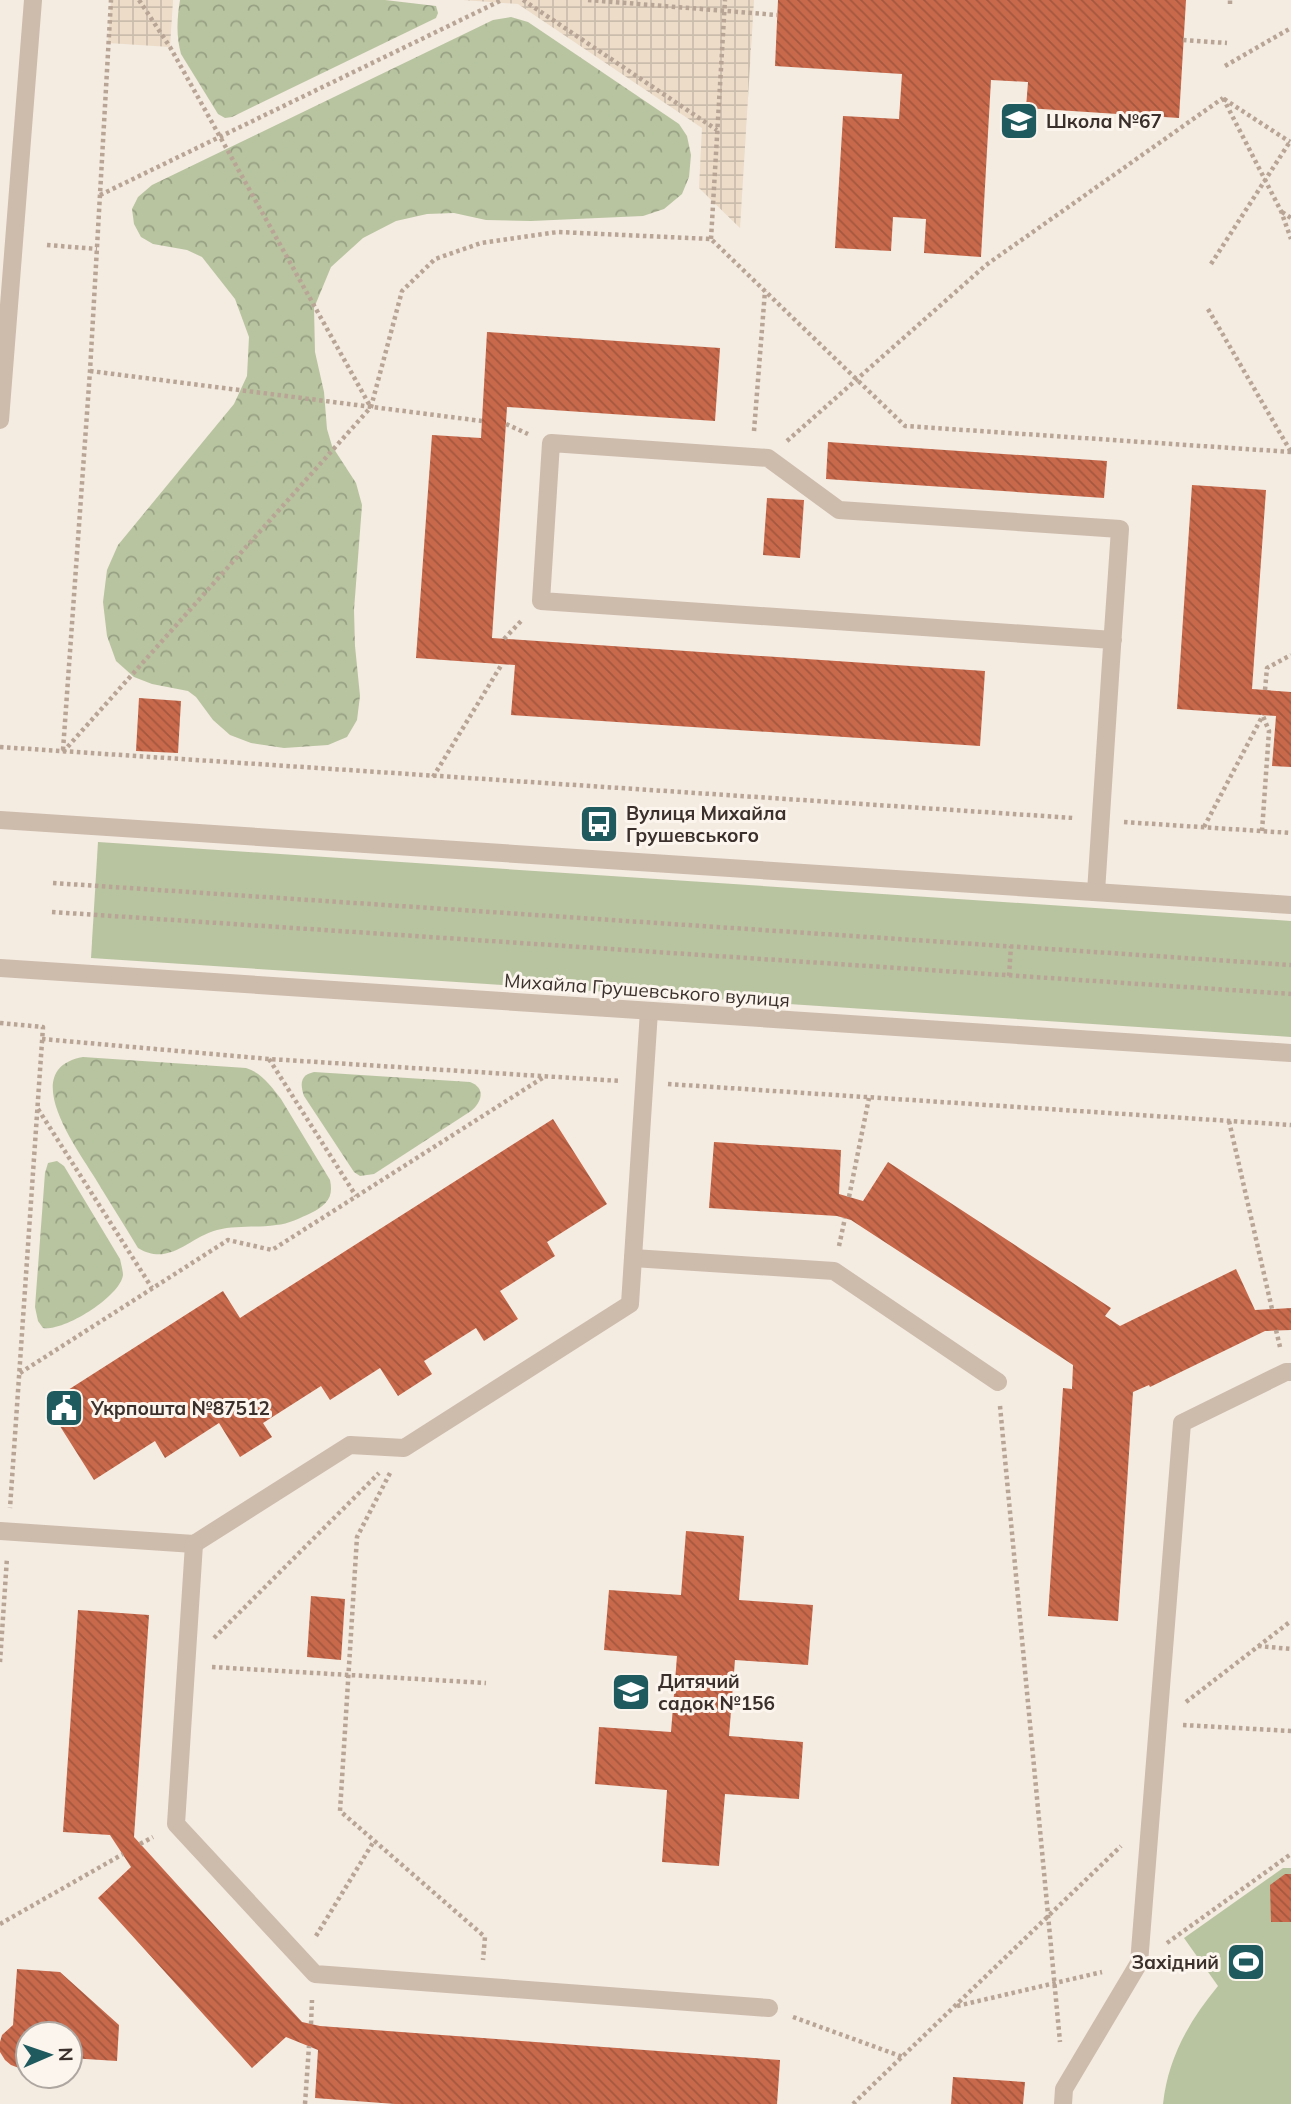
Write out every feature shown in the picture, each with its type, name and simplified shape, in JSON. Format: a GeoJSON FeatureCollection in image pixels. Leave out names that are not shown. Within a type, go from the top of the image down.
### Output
{"type":"FeatureCollection","features":[{"type":"Feature","properties":{"kind":"street"},"geometry":{"type":"LineString","coordinates":[[0,420],[33,0]]}},
{"type":"Feature","properties":{"kind":"street"},"geometry":{"type":"LineString","coordinates":[[1096,892],[1100,820],[1113,640],[1120,529],[839,510],[760,457],[551,443],[541,601],[1113,640]]}},
{"type":"Feature","properties":{"kind":"street"},"geometry":{"type":"LineString","coordinates":[[0,820],[1291,905]]}},
{"type":"Feature","properties":{"kind":"street","name":"Михайла Грушевського вулиця"},"geometry":{"type":"LineString","coordinates":[[0,968],[1291,1053]]}},
{"type":"Feature","properties":{"kind":"street"},"geometry":{"type":"LineString","coordinates":[[4,1531],[194,1544],[350,1445],[404,1448],[630,1304],[649,1011]]}},
{"type":"Feature","properties":{"kind":"street"},"geometry":{"type":"LineString","coordinates":[[633,1258],[834,1271],[998,1382]]}},
{"type":"Feature","properties":{"kind":"street"},"geometry":{"type":"LineString","coordinates":[[1064,2096],[1139,1963],[1182,1423],[1286,1372],[1291,1372]]}},
{"type":"Feature","properties":{"kind":"street"},"geometry":{"type":"LineString","coordinates":[[194,1544],[176,1824],[315,1974],[769,2008]]}},
{"type":"Feature","properties":{"kind":"path"},"geometry":{"type":"LineString","coordinates":[[63,752],[90,371],[110,0]]}},
{"type":"Feature","properties":{"kind":"path"},"geometry":{"type":"LineString","coordinates":[[139,0],[170,47],[370,407]]}},
{"type":"Feature","properties":{"kind":"path"},"geometry":{"type":"LineString","coordinates":[[100,195],[502,0]]}},
{"type":"Feature","properties":{"kind":"path"},"geometry":{"type":"LineString","coordinates":[[523,0],[717,130]]}},
{"type":"Feature","properties":{"kind":"path"},"geometry":{"type":"LineString","coordinates":[[588,0],[778,16]]}},
{"type":"Feature","properties":{"kind":"path"},"geometry":{"type":"LineString","coordinates":[[710,239],[725,0]]}},
{"type":"Feature","properties":{"kind":"path"},"geometry":{"type":"LineString","coordinates":[[1225,66],[1291,28]]}},
{"type":"Feature","properties":{"kind":"path"},"geometry":{"type":"LineString","coordinates":[[1183,40],[1227,43]]}},
{"type":"Feature","properties":{"kind":"path"},"geometry":{"type":"LineString","coordinates":[[1211,264],[1291,142],[1223,98]]}},
{"type":"Feature","properties":{"kind":"path"},"geometry":{"type":"LineString","coordinates":[[1223,98],[1281,211],[1291,239]]}},
{"type":"Feature","properties":{"kind":"path"},"geometry":{"type":"LineString","coordinates":[[760,457],[857,379],[986,265],[1223,98]]}},
{"type":"Feature","properties":{"kind":"path"},"geometry":{"type":"LineString","coordinates":[[1281,211],[1291,218]]}},
{"type":"Feature","properties":{"kind":"path"},"geometry":{"type":"LineString","coordinates":[[63,752],[370,407],[402,291],[435,259],[481,243],[558,232],[710,239],[905,425],[1291,452]]}},
{"type":"Feature","properties":{"kind":"path"},"geometry":{"type":"LineString","coordinates":[[47,245],[97,249]]}},
{"type":"Feature","properties":{"kind":"path"},"geometry":{"type":"LineString","coordinates":[[760,457],[765,291]]}},
{"type":"Feature","properties":{"kind":"path"},"geometry":{"type":"LineString","coordinates":[[1208,309],[1291,452]]}},
{"type":"Feature","properties":{"kind":"path"},"geometry":{"type":"LineString","coordinates":[[90,371],[482,421]]}},
{"type":"Feature","properties":{"kind":"path"},"geometry":{"type":"LineString","coordinates":[[1265,690],[1267,668],[1291,655]]}},
{"type":"Feature","properties":{"kind":"path"},"geometry":{"type":"LineString","coordinates":[[433,777],[502,664]]}},
{"type":"Feature","properties":{"kind":"path"},"geometry":{"type":"LineString","coordinates":[[1204,827],[1263,715],[1269,731],[1262,831]]}},
{"type":"Feature","properties":{"kind":"path"},"geometry":{"type":"LineString","coordinates":[[0,747],[1291,833]]}},
{"type":"Feature","properties":{"kind":"path"},"geometry":{"type":"LineString","coordinates":[[53,883],[1291,965]]}},
{"type":"Feature","properties":{"kind":"path"},"geometry":{"type":"LineString","coordinates":[[52,912],[1291,994]]}},
{"type":"Feature","properties":{"kind":"path"},"geometry":{"type":"LineString","coordinates":[[1009,976],[1011,946]]}},
{"type":"Feature","properties":{"kind":"path"},"geometry":{"type":"LineString","coordinates":[[0,1023],[43,1027],[20,1373],[4,1531],[0,1662]]}},
{"type":"Feature","properties":{"kind":"path"},"geometry":{"type":"LineString","coordinates":[[269,1059],[356,1196]]}},
{"type":"Feature","properties":{"kind":"path"},"geometry":{"type":"LineString","coordinates":[[20,1373],[228,1240],[272,1250],[545,1076]]}},
{"type":"Feature","properties":{"kind":"path"},"geometry":{"type":"LineString","coordinates":[[849,1197],[869,1097]]}},
{"type":"Feature","properties":{"kind":"path"},"geometry":{"type":"LineString","coordinates":[[38,1108],[152,1288]]}},
{"type":"Feature","properties":{"kind":"path"},"geometry":{"type":"LineString","coordinates":[[1228,1121],[1272,1309]]}},
{"type":"Feature","properties":{"kind":"path"},"geometry":{"type":"LineString","coordinates":[[998,1382],[1064,2096]]}},
{"type":"Feature","properties":{"kind":"path"},"geometry":{"type":"LineString","coordinates":[[186,1665],[404,1448]]}},
{"type":"Feature","properties":{"kind":"path"},"geometry":{"type":"LineString","coordinates":[[404,1448],[357,1537],[340,1811],[485,1937]]}},
{"type":"Feature","properties":{"kind":"path"},"geometry":{"type":"LineString","coordinates":[[1157,1723],[1291,1621]]}},
{"type":"Feature","properties":{"kind":"path"},"geometry":{"type":"LineString","coordinates":[[1258,1646],[1291,1649]]}},
{"type":"Feature","properties":{"kind":"path"},"geometry":{"type":"LineString","coordinates":[[186,1665],[486,1683]]}},
{"type":"Feature","properties":{"kind":"path"},"geometry":{"type":"LineString","coordinates":[[1157,1723],[1291,1731]]}},
{"type":"Feature","properties":{"kind":"path"},"geometry":{"type":"LineString","coordinates":[[853,2104],[1150,1819]]}},
{"type":"Feature","properties":{"kind":"path"},"geometry":{"type":"LineString","coordinates":[[301,1960],[374,1841]]}},
{"type":"Feature","properties":{"kind":"path"},"geometry":{"type":"LineString","coordinates":[[0,1924],[123,1854]]}},
{"type":"Feature","properties":{"kind":"path"},"geometry":{"type":"LineString","coordinates":[[955,2007],[1139,1963],[1291,1854]]}},
{"type":"Feature","properties":{"kind":"path"},"geometry":{"type":"LineString","coordinates":[[769,2008],[903,2057]]}},
{"type":"Feature","properties":{"kind":"path"},"geometry":{"type":"LineString","coordinates":[[305,2104],[309,2046]]}},
{"type":"Feature","properties":{"kind":"green space"},"geometry":{"type":"Polygon","coordinates":[[[180,0],[385,0],[436,6],[438,13],[436,18],[225,118],[218,114],[181,54],[178,40],[180,0]]]}},
{"type":"Feature","properties":{"kind":"green space"},"geometry":{"type":"Polygon","coordinates":[[[511,17],[528,22],[679,124],[687,136],[691,155],[689,177],[682,194],[664,209],[643,216],[531,221],[486,220],[454,213],[427,214],[396,221],[363,238],[331,267],[314,308],[315,352],[332,446],[356,483],[362,505],[354,610],[360,696],[357,720],[347,737],[328,745],[284,748],[251,743],[230,735],[188,691],[152,684],[134,677],[116,661],[107,636],[103,602],[107,570],[118,545],[234,404],[247,376],[249,337],[235,299],[202,257],[187,250],[153,244],[141,237],[134,224],[132,209],[138,197],[152,185],[493,20],[511,17]]]}},
{"type":"Feature","properties":{"kind":"green space"},"geometry":{"type":"Polygon","coordinates":[[[98,842],[1291,921],[1291,1037],[91,958],[98,842]]]}},
{"type":"Feature","properties":{"kind":"green space"},"geometry":{"type":"Polygon","coordinates":[[[83,1057],[246,1068],[257,1073],[281,1099],[330,1180],[331,1192],[328,1200],[316,1210],[290,1222],[217,1230],[169,1253],[149,1253],[138,1248],[76,1148],[57,1111],[53,1093],[55,1077],[64,1064],[83,1057]]]}},
{"type":"Feature","properties":{"kind":"green space"},"geometry":{"type":"Polygon","coordinates":[[[314,1072],[470,1082],[478,1088],[481,1095],[478,1104],[471,1111],[374,1174],[360,1176],[354,1172],[304,1096],[302,1081],[306,1075],[314,1072]]]}},
{"type":"Feature","properties":{"kind":"green space"},"geometry":{"type":"Polygon","coordinates":[[[57,1161],[64,1166],[120,1259],[123,1275],[120,1284],[112,1293],[89,1311],[64,1324],[43,1328],[38,1321],[35,1307],[45,1173],[48,1163],[57,1161]]]}},
{"type":"Feature","properties":{"kind":"green space","name":"Західний"},"geometry":{"type":"Polygon","coordinates":[[[1283,1868],[1291,1868],[1291,2104],[1163,2104],[1175,2056],[1189,2027],[1218,1986],[1184,1938],[1283,1868]]]}},
{"type":"Feature","properties":{"kind":"shaded area"},"geometry":{"type":"Polygon","coordinates":[[[111,0],[173,0],[170,47],[108,43],[111,0]]]}},
{"type":"Feature","properties":{"kind":"shaded area"},"geometry":{"type":"Polygon","coordinates":[[[463,0],[754,0],[740,228],[699,188],[702,128],[518,4],[463,0]]]}},
{"type":"Feature","properties":{"kind":"building"},"geometry":{"type":"Polygon","coordinates":[[[778,0],[1186,0],[1179,118],[1026,108],[1028,82],[991,80],[981,257],[924,253],[926,219],[893,217],[891,251],[835,248],[843,116],[899,119],[902,74],[775,66],[778,0]]]}},
{"type":"Feature","properties":{"kind":"building"},"geometry":{"type":"Polygon","coordinates":[[[487,332],[720,348],[715,421],[507,407],[492,638],[985,671],[980,746],[511,715],[515,665],[416,658],[432,435],[481,438],[487,332]]]}},
{"type":"Feature","properties":{"kind":"building"},"geometry":{"type":"Polygon","coordinates":[[[828,442],[1107,461],[1104,498],[826,479],[828,442]]]}},
{"type":"Feature","properties":{"kind":"building"},"geometry":{"type":"Polygon","coordinates":[[[1192,485],[1266,490],[1252,689],[1291,692],[1291,767],[1272,766],[1276,716],[1177,709],[1192,485]]]}},
{"type":"Feature","properties":{"kind":"building"},"geometry":{"type":"Polygon","coordinates":[[[767,498],[804,500],[800,558],[763,555],[767,498]]]}},
{"type":"Feature","properties":{"kind":"building"},"geometry":{"type":"Polygon","coordinates":[[[139,698],[181,701],[178,753],[136,751],[139,698]]]}},
{"type":"Feature","properties":{"kind":"building"},"geometry":{"type":"Polygon","coordinates":[[[553,1119],[607,1204],[547,1242],[555,1256],[500,1291],[518,1319],[484,1341],[476,1328],[424,1361],[432,1374],[398,1396],[380,1368],[330,1400],[321,1386],[263,1423],[272,1437],[240,1457],[219,1423],[165,1458],[155,1441],[94,1480],[46,1404],[223,1291],[240,1318],[553,1119]]]}},
{"type":"Feature","properties":{"kind":"building"},"geometry":{"type":"Polygon","coordinates":[[[714,1142],[841,1150],[839,1194],[863,1201],[888,1162],[1111,1308],[1105,1316],[1120,1326],[1236,1269],[1255,1310],[1291,1308],[1291,1330],[1265,1331],[1150,1387],[1149,1385],[1133,1392],[1118,1621],[1048,1616],[1063,1388],[1072,1389],[1073,1365],[851,1220],[837,1216],[709,1208],[714,1142]]]}},
{"type":"Feature","properties":{"kind":"building"},"geometry":{"type":"Polygon","coordinates":[[[686,1531],[744,1536],[739,1600],[813,1605],[808,1665],[735,1660],[729,1736],[803,1742],[799,1799],[725,1794],[719,1866],[662,1862],[667,1790],[595,1784],[599,1727],[671,1732],[677,1656],[604,1650],[609,1590],[681,1595],[686,1531]]]}},
{"type":"Feature","properties":{"kind":"building"},"geometry":{"type":"Polygon","coordinates":[[[311,1596],[345,1599],[341,1660],[307,1657],[311,1596]]]}},
{"type":"Feature","properties":{"kind":"building"},"geometry":{"type":"Polygon","coordinates":[[[78,1610],[149,1615],[134,1837],[302,2022],[320,2026],[780,2060],[777,2104],[395,2104],[315,2098],[318,2050],[286,2037],[252,2068],[98,1898],[131,1867],[110,1835],[63,1832],[78,1610]]]}},
{"type":"Feature","properties":{"kind":"building"},"geometry":{"type":"Polygon","coordinates":[[[1285,1874],[1291,1874],[1291,1922],[1271,1922],[1270,1885],[1285,1874]]]}},
{"type":"Feature","properties":{"kind":"building"},"geometry":{"type":"Polygon","coordinates":[[[17,1969],[60,1972],[119,2025],[117,2061],[84,2059],[84,2020],[14,2020],[14,2066],[0,2052],[2,2035],[13,2025],[17,1969]]]}},
{"type":"Feature","properties":{"kind":"building"},"geometry":{"type":"Polygon","coordinates":[[[953,2077],[1025,2082],[1023,2104],[951,2104],[953,2077]]]}},
{"type":"Feature","properties":{"kind":"place","name":"Школа №67"},"geometry":{"type":"Point","coordinates":[1019,121]}},
{"type":"Feature","properties":{"kind":"place","name":"Вулиця Михайла Грушевського"},"geometry":{"type":"Point","coordinates":[599,824]}},
{"type":"Feature","properties":{"kind":"place","name":"Укрпошта №87512"},"geometry":{"type":"Point","coordinates":[64,1408]}},
{"type":"Feature","properties":{"kind":"place","name":"Дитячий садок №156"},"geometry":{"type":"Point","coordinates":[631,1692]}},
{"type":"Feature","properties":{"kind":"place","name":"Західний"},"geometry":{"type":"Point","coordinates":[1246,1962]}}]}
